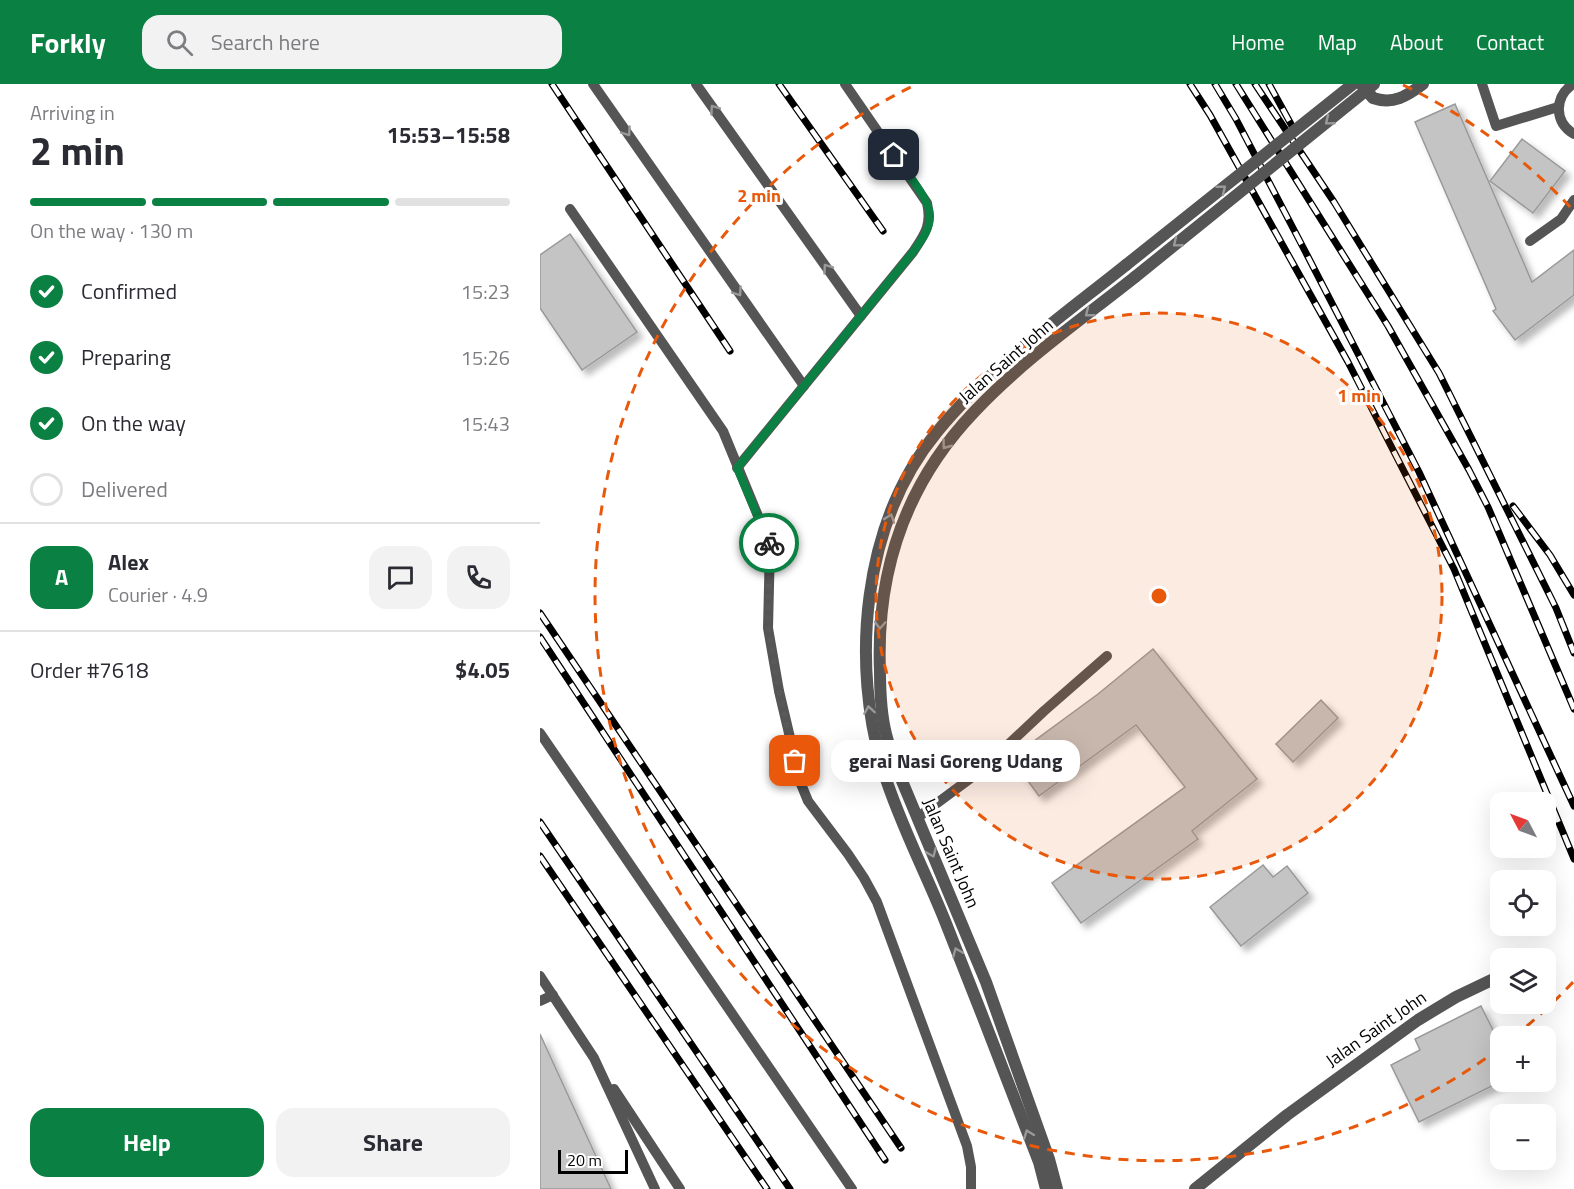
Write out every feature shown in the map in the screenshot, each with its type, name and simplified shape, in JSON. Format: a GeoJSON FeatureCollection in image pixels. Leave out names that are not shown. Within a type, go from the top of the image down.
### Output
{"type":"FeatureCollection","features":[{"type":"Feature","properties":{"kind":"street","name":"Jalan Saint John"},"geometry":{"type":"LineString","coordinates":[[1046,1189],[1039,1162],[972,988],[903,824],[884,772],[868,704],[865,660],[871,583],[893,509],[910,473],[935,434],[990,376],[1126,264],[1353,84]]}},
{"type":"Feature","properties":{"kind":"street"},"geometry":{"type":"LineString","coordinates":[[1361,84],[1373,98],[1392,101],[1405,97],[1423,84]]}},
{"type":"Feature","properties":{"kind":"street","name":"Jalan Saint John"},"geometry":{"type":"LineString","coordinates":[[1057,1189],[1049,1159],[986,982],[917,818],[886,734],[881,702],[879,660],[881,613],[894,545],[922,479],[947,443],[974,411],[1001,385],[1374,84]]}},
{"type":"Feature","properties":{"kind":"street","name":"Jalan Saint John"},"geometry":{"type":"LineString","coordinates":[[1195,1189],[1287,1114],[1402,1031],[1456,997],[1490,981]]}},
{"type":"Feature","properties":{"kind":"lane"},"geometry":{"type":"LineString","coordinates":[[593,84],[804,386]]}},
{"type":"Feature","properties":{"kind":"lane"},"geometry":{"type":"LineString","coordinates":[[696,84],[861,316]]}},
{"type":"Feature","properties":{"kind":"lane"},"geometry":{"type":"LineString","coordinates":[[737,468],[919,243],[925,234],[930,217],[927,203],[845,84]]}},
{"type":"Feature","properties":{"kind":"lane"},"geometry":{"type":"LineString","coordinates":[[1482,84],[1496,126],[1558,107]]}},
{"type":"Feature","properties":{"kind":"lane"},"geometry":{"type":"LineString","coordinates":[[1573,84],[1565,91],[1558,107],[1562,124],[1574,134]]}},
{"type":"Feature","properties":{"kind":"lane"},"geometry":{"type":"LineString","coordinates":[[1530,241],[1561,219],[1574,200]]}},
{"type":"Feature","properties":{"kind":"lane"},"geometry":{"type":"LineString","coordinates":[[570,208],[723,431],[770,545],[768,628],[779,691],[801,784],[808,801],[848,854],[877,902],[967,1146],[972,1189]]}},
{"type":"Feature","properties":{"kind":"lane"},"geometry":{"type":"LineString","coordinates":[[917,818],[979,772],[1107,656]]}},
{"type":"Feature","properties":{"kind":"lane"},"geometry":{"type":"LineString","coordinates":[[540,733],[852,1189]]}},
{"type":"Feature","properties":{"kind":"lane"},"geometry":{"type":"LineString","coordinates":[[540,976],[680,1189]]}},
{"type":"Feature","properties":{"kind":"lane"},"geometry":{"type":"LineString","coordinates":[[540,1001],[553,995]]}},
{"type":"Feature","properties":{"kind":"lane"},"geometry":{"type":"LineString","coordinates":[[594,1058],[655,1189]]}},
{"type":"Feature","properties":{"kind":"building"},"geometry":{"type":"Polygon","coordinates":[[[1455,104],[1532,282],[1574,250],[1574,295],[1515,340],[1493,311],[1496,309],[1415,122],[1455,104]]]}},
{"type":"Feature","properties":{"kind":"building"},"geometry":{"type":"Polygon","coordinates":[[[1522,139],[1565,171],[1533,213],[1490,181],[1522,139]]]}},
{"type":"Feature","properties":{"kind":"building"},"geometry":{"type":"Polygon","coordinates":[[[570,234],[637,332],[582,370],[540,308],[540,255],[570,234]]]}},
{"type":"Feature","properties":{"kind":"building"},"geometry":{"type":"Polygon","coordinates":[[[1153,649],[1257,779],[1192,831],[1198,839],[1081,923],[1052,883],[1185,787],[1136,725],[1039,796],[1011,758],[1098,694],[1153,649]]]}},
{"type":"Feature","properties":{"kind":"building"},"geometry":{"type":"Polygon","coordinates":[[[1321,700],[1338,718],[1293,762],[1276,744],[1321,700]]]}},
{"type":"Feature","properties":{"kind":"building"},"geometry":{"type":"Polygon","coordinates":[[[1263,865],[1273,877],[1287,866],[1308,893],[1241,946],[1210,907],[1263,865]]]}},
{"type":"Feature","properties":{"kind":"building"},"geometry":{"type":"Polygon","coordinates":[[[1481,1006],[1491,1026],[1490,1087],[1419,1122],[1391,1065],[1420,1050],[1415,1039],[1481,1006]]]}},
{"type":"Feature","properties":{"kind":"building"},"geometry":{"type":"Polygon","coordinates":[[[540,1034],[611,1189],[540,1189],[540,1034]]]}},
{"type":"Feature","properties":{"kind":"railway"},"geometry":{"type":"LineString","coordinates":[[552,84],[730,351]]}},
{"type":"Feature","properties":{"kind":"railway"},"geometry":{"type":"LineString","coordinates":[[779,84],[883,231]]}},
{"type":"Feature","properties":{"kind":"railway"},"geometry":{"type":"LineString","coordinates":[[1190,84],[1210,115],[1348,362],[1454,569],[1574,859]]}},
{"type":"Feature","properties":{"kind":"railway"},"geometry":{"type":"LineString","coordinates":[[1215,84],[1236,119],[1419,472],[1574,806]]}},
{"type":"Feature","properties":{"kind":"railway"},"geometry":{"type":"LineString","coordinates":[[1236,84],[1388,326],[1469,470],[1488,507],[1574,709]]}},
{"type":"Feature","properties":{"kind":"railway"},"geometry":{"type":"LineString","coordinates":[[1255,84],[1334,202],[1439,373],[1556,608],[1574,653]]}},
{"type":"Feature","properties":{"kind":"railway"},"geometry":{"type":"LineString","coordinates":[[1269,84],[1292,126]]}},
{"type":"Feature","properties":{"kind":"railway"},"geometry":{"type":"LineString","coordinates":[[1513,506],[1550,555],[1574,595]]}},
{"type":"Feature","properties":{"kind":"railway"},"geometry":{"type":"LineString","coordinates":[[540,613],[901,1148]]}},
{"type":"Feature","properties":{"kind":"railway"},"geometry":{"type":"LineString","coordinates":[[540,637],[885,1160]]}},
{"type":"Feature","properties":{"kind":"railway"},"geometry":{"type":"LineString","coordinates":[[540,822],[790,1189]]}},
{"type":"Feature","properties":{"kind":"railway"},"geometry":{"type":"LineString","coordinates":[[540,856],[767,1189]]}},
{"type":"Feature","properties":{"kind":"way so far"},"geometry":{"type":"LineString","coordinates":[[769,543],[768,628],[795,761]]}},
{"type":"Feature","properties":{"kind":"place","name":"gerai Nasi Goreng Udang"},"geometry":{"type":"Point","coordinates":[795,761]}},
{"type":"Feature","properties":{"kind":"route"},"geometry":{"type":"LineString","coordinates":[[769,543],[737,468],[913,252],[925,234],[930,217],[927,203],[894,155]]}}]}
